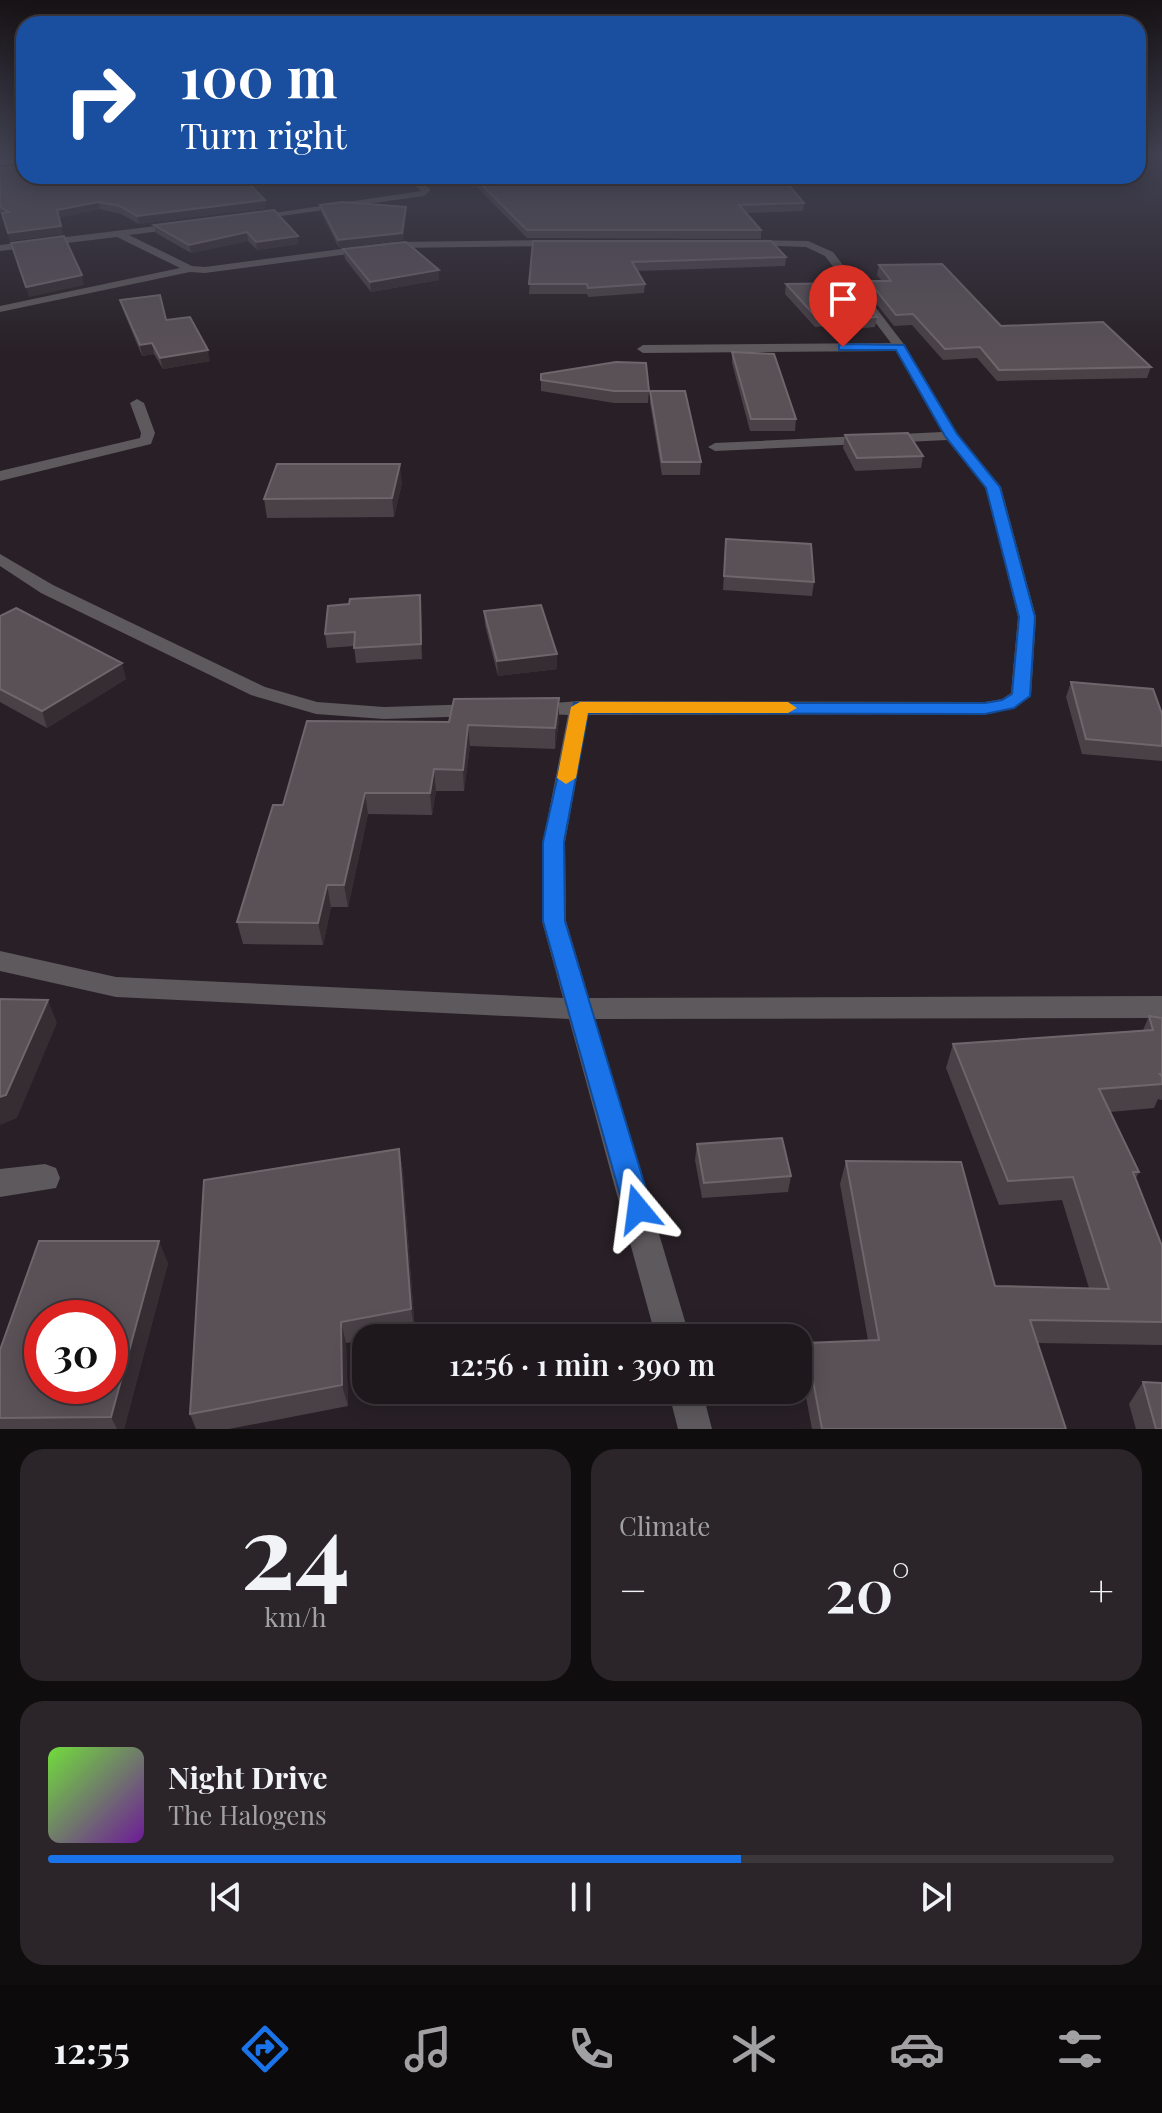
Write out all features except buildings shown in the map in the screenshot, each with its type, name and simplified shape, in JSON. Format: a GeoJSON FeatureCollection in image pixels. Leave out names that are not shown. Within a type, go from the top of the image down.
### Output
{"type":"FeatureCollection","features":[{"type":"Feature","properties":{"kind":"street"},"geometry":{"type":"LineString","coordinates":[[0,248],[197,224]]}},
{"type":"Feature","properties":{"kind":"street"},"geometry":{"type":"LineString","coordinates":[[119,234],[190,269]]}},
{"type":"Feature","properties":{"kind":"street"},"geometry":{"type":"LineString","coordinates":[[0,309],[190,269],[221,270],[394,245],[566,243]]}},
{"type":"Feature","properties":{"kind":"street"},"geometry":{"type":"LineString","coordinates":[[0,559],[47,589],[258,691],[316,708],[384,713],[580,707],[985,708],[1008,704],[1021,696],[1027,617],[993,487],[951,436],[900,347],[829,254],[808,244],[742,243]]}},
{"type":"Feature","properties":{"kind":"street"},"geometry":{"type":"LineString","coordinates":[[643,349],[900,347]]}},
{"type":"Feature","properties":{"kind":"street"},"geometry":{"type":"LineString","coordinates":[[0,476],[146,441],[148,433],[137,403]]}},
{"type":"Feature","properties":{"kind":"street"},"geometry":{"type":"LineString","coordinates":[[715,447],[951,436]]}},
{"type":"Feature","properties":{"kind":"street"},"geometry":{"type":"LineString","coordinates":[[580,707],[554,842],[554,921],[669,1324]]}},
{"type":"Feature","properties":{"kind":"street"},"geometry":{"type":"LineString","coordinates":[[0,961],[116,987],[580,1009],[1162,1007]]}},
{"type":"Feature","properties":{"kind":"street"},"geometry":{"type":"LineString","coordinates":[[0,1183],[45,1178]]}},
{"type":"Feature","properties":{"kind":"street"},"geometry":{"type":"LineString","coordinates":[[689,1404],[695,1429]]}},
{"type":"Feature","properties":{"kind":"slow traffic"},"geometry":{"type":"LineString","coordinates":[[566,778],[580,707],[788,708]]}},
{"type":"Feature","properties":{"kind":"route"},"geometry":{"type":"LineString","coordinates":[[638,1209],[554,921],[554,842],[580,707],[985,708],[1008,704],[1021,696],[1027,617],[993,487],[951,436],[900,347],[843,347]]}}]}
